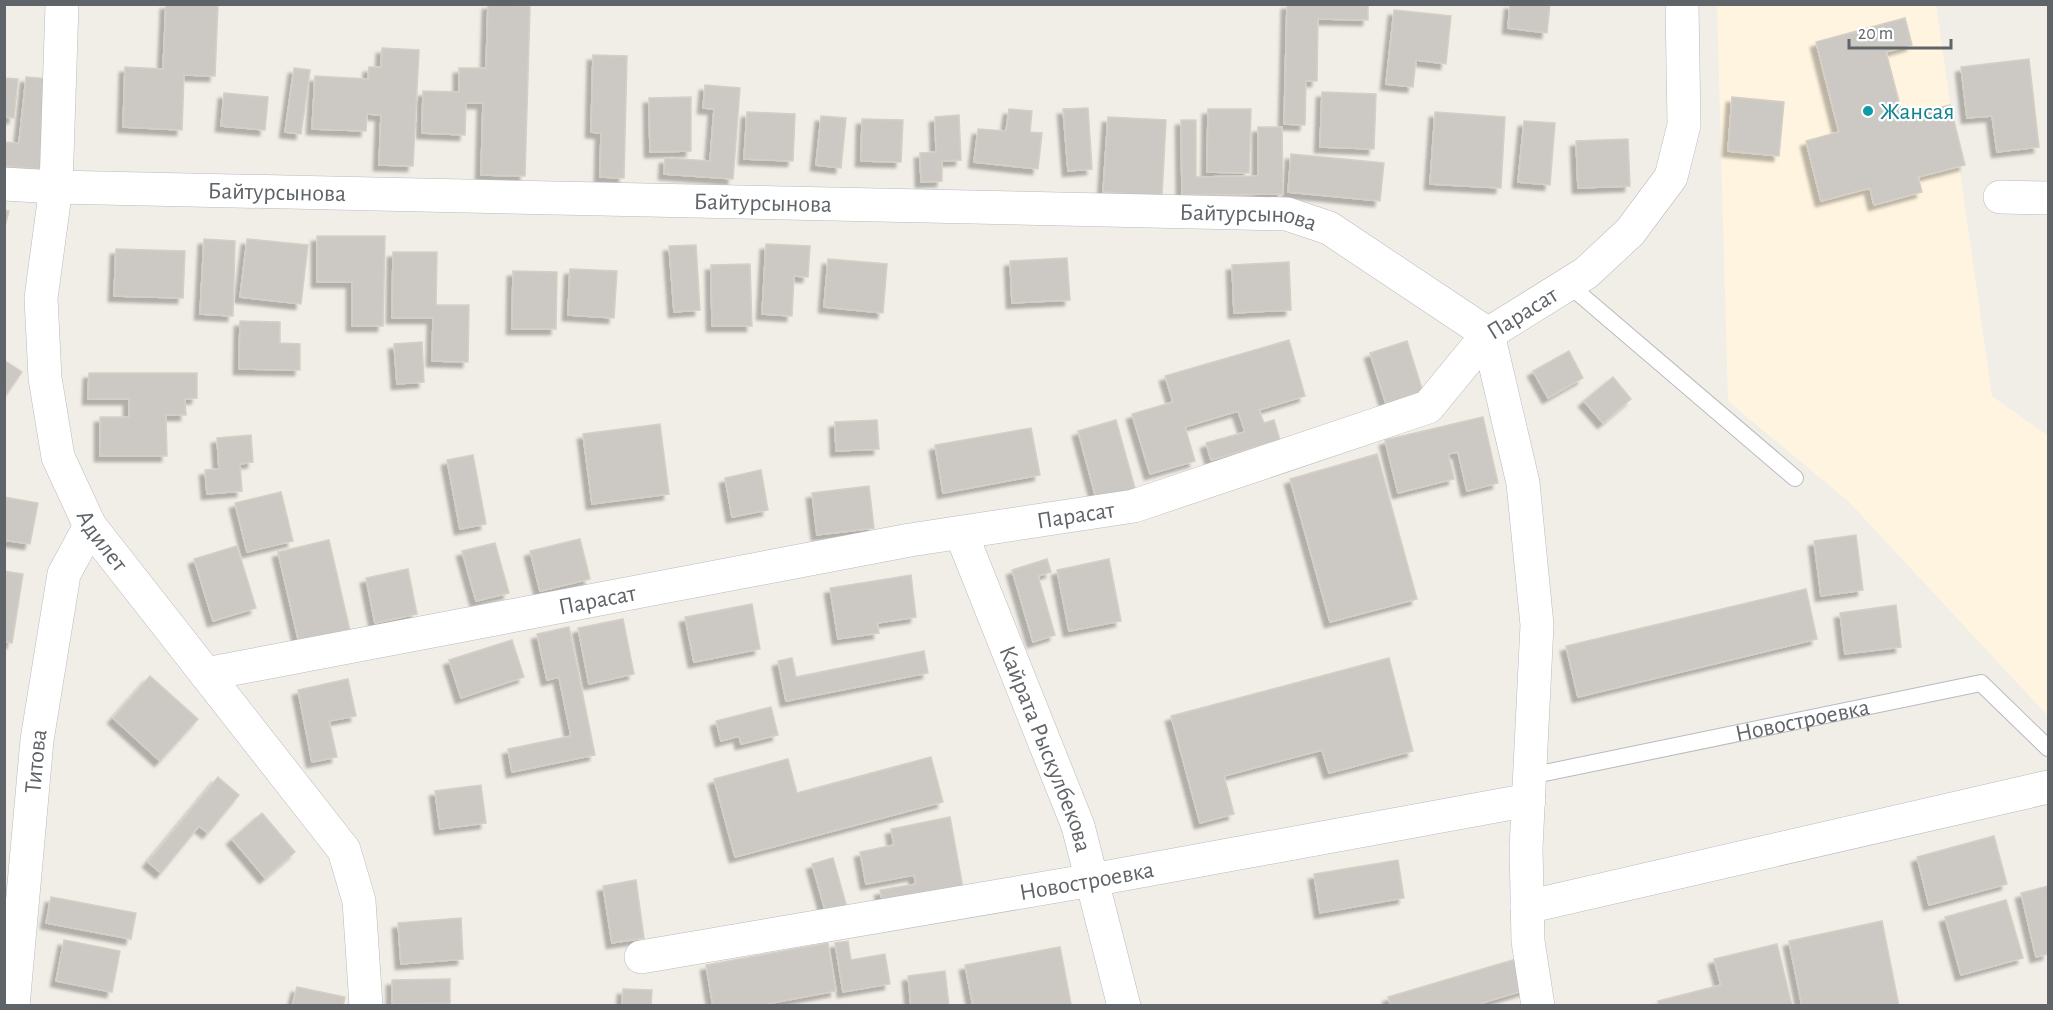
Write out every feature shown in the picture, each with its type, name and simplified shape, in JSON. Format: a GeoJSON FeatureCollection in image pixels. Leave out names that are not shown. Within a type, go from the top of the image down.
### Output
{"type":"FeatureCollection","features":[{"type":"Feature","properties":{"kind":"street","name":"Адилет"},"geometry":{"type":"LineString","coordinates":[[62,4],[56,187],[41,298],[45,378],[58,457],[90,526],[344,850],[359,901],[366,1005]]}},
{"type":"Feature","properties":{"kind":"street","name":"Парасат"},"geometry":{"type":"LineString","coordinates":[[206,674],[910,540],[1134,506],[1428,406],[1488,334],[1586,273],[1630,232],[1671,177],[1684,125],[1682,4]]}},
{"type":"Feature","properties":{"kind":"street","name":"Байтурсынова"},"geometry":{"type":"LineString","coordinates":[[4,184],[1287,214],[1329,228],[1488,334]]}},
{"type":"Feature","properties":{"kind":"street"},"geometry":{"type":"LineString","coordinates":[[2000,197],[2049,198]]}},
{"type":"Feature","properties":{"kind":"street"},"geometry":{"type":"LineString","coordinates":[[1488,334],[1523,483],[1537,626],[1526,848],[1528,941],[1538,1005]]}},
{"type":"Feature","properties":{"kind":"street","name":"Титова"},"geometry":{"type":"LineString","coordinates":[[13,1005],[37,740],[64,574],[90,526]]}},
{"type":"Feature","properties":{"kind":"street","name":"Кайрата Рыскулбекова"},"geometry":{"type":"LineString","coordinates":[[961,533],[1078,826],[1124,1005]]}},
{"type":"Feature","properties":{"kind":"street"},"geometry":{"type":"LineString","coordinates":[[1527,907],[2049,787]]}},
{"type":"Feature","properties":{"kind":"street","name":"Новостроевка"},"geometry":{"type":"LineString","coordinates":[[641,957],[1092,880],[1529,788]]}},
{"type":"Feature","properties":{"kind":"lane"},"geometry":{"type":"LineString","coordinates":[[1568,284],[1795,478]]}},
{"type":"Feature","properties":{"kind":"lane","name":"Новостроевка"},"geometry":{"type":"LineString","coordinates":[[1529,788],[1981,683],[2049,748]]}},
{"type":"Feature","properties":{"kind":"shaded area"},"geometry":{"type":"Polygon","coordinates":[[[1717,5],[1936,5],[1992,396],[2048,436],[2048,716],[1849,502],[1728,401],[1717,5]]]}},
{"type":"Feature","properties":{"kind":"building"},"geometry":{"type":"Polygon","coordinates":[[[166,4],[218,4],[215,76],[184,75],[182,130],[123,127],[125,67],[163,69],[166,4]]]}},
{"type":"Feature","properties":{"kind":"building"},"geometry":{"type":"Polygon","coordinates":[[[488,4],[530,6],[525,176],[481,175],[483,103],[466,103],[465,135],[422,133],[423,91],[459,92],[459,68],[486,68],[488,4]]]}},
{"type":"Feature","properties":{"kind":"building"},"geometry":{"type":"Polygon","coordinates":[[[1287,4],[1368,4],[1368,20],[1318,19],[1317,81],[1306,81],[1305,125],[1284,124],[1287,4]]]}},
{"type":"Feature","properties":{"kind":"building"},"geometry":{"type":"Polygon","coordinates":[[[1510,4],[1550,4],[1547,33],[1508,28],[1510,4]]]}},
{"type":"Feature","properties":{"kind":"building"},"geometry":{"type":"Polygon","coordinates":[[[1394,10],[1451,16],[1446,64],[1416,60],[1413,87],[1386,84],[1394,10]]]}},
{"type":"Feature","properties":{"kind":"building","name":"Жансая"},"geometry":{"type":"Polygon","coordinates":[[[1905,18],[1912,45],[1886,52],[1903,117],[1950,105],[1965,165],[1918,177],[1922,192],[1874,205],[1870,188],[1821,201],[1806,141],[1839,132],[1816,42],[1905,18]]]}},
{"type":"Feature","properties":{"kind":"building"},"geometry":{"type":"Polygon","coordinates":[[[382,48],[419,50],[413,166],[379,165],[381,115],[367,114],[366,131],[312,129],[315,76],[368,79],[369,67],[381,67],[382,48]]]}},
{"type":"Feature","properties":{"kind":"building"},"geometry":{"type":"Polygon","coordinates":[[[593,55],[627,56],[624,178],[600,177],[601,133],[591,132],[593,55]]]}},
{"type":"Feature","properties":{"kind":"building"},"geometry":{"type":"Polygon","coordinates":[[[2029,59],[2039,147],[1997,152],[1992,116],[1967,118],[1961,67],[2029,59]]]}},
{"type":"Feature","properties":{"kind":"building"},"geometry":{"type":"Polygon","coordinates":[[[294,68],[310,70],[301,134],[285,132],[294,68]]]}},
{"type":"Feature","properties":{"kind":"building"},"geometry":{"type":"Polygon","coordinates":[[[26,77],[50,79],[41,169],[4,166],[4,142],[19,143],[26,77]]]}},
{"type":"Feature","properties":{"kind":"building"},"geometry":{"type":"Polygon","coordinates":[[[4,78],[18,79],[14,118],[4,117],[4,78]]]}},
{"type":"Feature","properties":{"kind":"building"},"geometry":{"type":"Polygon","coordinates":[[[705,85],[740,88],[733,179],[664,174],[665,158],[710,161],[714,109],[703,108],[705,85]]]}},
{"type":"Feature","properties":{"kind":"building"},"geometry":{"type":"Polygon","coordinates":[[[1322,92],[1376,94],[1374,149],[1320,147],[1322,92]]]}},
{"type":"Feature","properties":{"kind":"building"},"geometry":{"type":"Polygon","coordinates":[[[224,93],[268,97],[265,130],[221,126],[224,93]]]}},
{"type":"Feature","properties":{"kind":"building"},"geometry":{"type":"Polygon","coordinates":[[[691,97],[691,151],[650,152],[649,98],[691,97]]]}},
{"type":"Feature","properties":{"kind":"building"},"geometry":{"type":"Polygon","coordinates":[[[1732,97],[1784,102],[1779,156],[1728,151],[1732,97]]]}},
{"type":"Feature","properties":{"kind":"building"},"geometry":{"type":"Polygon","coordinates":[[[1088,108],[1092,169],[1068,171],[1063,109],[1088,108]]]}},
{"type":"Feature","properties":{"kind":"building"},"geometry":{"type":"Polygon","coordinates":[[[1009,109],[1032,111],[1030,132],[1042,133],[1038,169],[974,162],[978,129],[1006,131],[1009,109]]]}},
{"type":"Feature","properties":{"kind":"building"},"geometry":{"type":"Polygon","coordinates":[[[1208,109],[1251,109],[1249,173],[1207,172],[1208,109]]]}},
{"type":"Feature","properties":{"kind":"building"},"geometry":{"type":"Polygon","coordinates":[[[747,112],[795,114],[793,161],[744,159],[747,112]]]}},
{"type":"Feature","properties":{"kind":"building"},"geometry":{"type":"Polygon","coordinates":[[[1435,112],[1505,117],[1501,188],[1430,184],[1435,112]]]}},
{"type":"Feature","properties":{"kind":"building"},"geometry":{"type":"Polygon","coordinates":[[[959,115],[961,160],[942,161],[942,181],[921,182],[920,153],[936,152],[935,117],[959,115]]]}},
{"type":"Feature","properties":{"kind":"building"},"geometry":{"type":"Polygon","coordinates":[[[821,116],[846,118],[841,168],[816,165],[821,116]]]}},
{"type":"Feature","properties":{"kind":"building"},"geometry":{"type":"Polygon","coordinates":[[[1108,117],[1166,120],[1162,196],[1103,192],[1108,117]]]}},
{"type":"Feature","properties":{"kind":"building"},"geometry":{"type":"Polygon","coordinates":[[[862,119],[903,120],[901,162],[861,161],[862,119]]]}},
{"type":"Feature","properties":{"kind":"building"},"geometry":{"type":"Polygon","coordinates":[[[1181,120],[1196,120],[1196,177],[1258,176],[1258,127],[1282,127],[1283,194],[1182,195],[1181,120]]]}},
{"type":"Feature","properties":{"kind":"building"},"geometry":{"type":"Polygon","coordinates":[[[1524,121],[1555,123],[1550,185],[1518,182],[1524,121]]]}},
{"type":"Feature","properties":{"kind":"building"},"geometry":{"type":"Polygon","coordinates":[[[1628,139],[1630,186],[1578,188],[1576,141],[1628,139]]]}},
{"type":"Feature","properties":{"kind":"building"},"geometry":{"type":"Polygon","coordinates":[[[1291,154],[1384,163],[1380,201],[1288,192],[1291,154]]]}},
{"type":"Feature","properties":{"kind":"building"},"geometry":{"type":"Polygon","coordinates":[[[4,210],[9,211],[4,230],[4,210]]]}},
{"type":"Feature","properties":{"kind":"building"},"geometry":{"type":"Polygon","coordinates":[[[317,236],[385,236],[383,326],[352,326],[352,282],[317,282],[317,236]]]}},
{"type":"Feature","properties":{"kind":"building"},"geometry":{"type":"Polygon","coordinates":[[[204,239],[235,241],[233,316],[200,314],[204,239]]]}},
{"type":"Feature","properties":{"kind":"building"},"geometry":{"type":"Polygon","coordinates":[[[247,239],[308,245],[301,304],[240,297],[247,239]]]}},
{"type":"Feature","properties":{"kind":"building"},"geometry":{"type":"Polygon","coordinates":[[[766,244],[810,246],[808,277],[794,276],[792,316],[762,314],[766,244]]]}},
{"type":"Feature","properties":{"kind":"building"},"geometry":{"type":"Polygon","coordinates":[[[696,245],[700,310],[674,312],[669,246],[696,245]]]}},
{"type":"Feature","properties":{"kind":"building"},"geometry":{"type":"Polygon","coordinates":[[[116,249],[185,251],[183,298],[114,296],[116,249]]]}},
{"type":"Feature","properties":{"kind":"building"},"geometry":{"type":"Polygon","coordinates":[[[393,252],[437,252],[436,305],[469,305],[468,362],[432,361],[433,318],[392,318],[393,252]]]}},
{"type":"Feature","properties":{"kind":"building"},"geometry":{"type":"Polygon","coordinates":[[[1067,258],[1070,300],[1012,303],[1010,261],[1067,258]]]}},
{"type":"Feature","properties":{"kind":"building"},"geometry":{"type":"Polygon","coordinates":[[[828,259],[887,264],[883,313],[824,307],[828,259]]]}},
{"type":"Feature","properties":{"kind":"building"},"geometry":{"type":"Polygon","coordinates":[[[1289,262],[1291,310],[1234,313],[1232,265],[1289,262]]]}},
{"type":"Feature","properties":{"kind":"building"},"geometry":{"type":"Polygon","coordinates":[[[750,264],[752,326],[712,326],[711,265],[750,264]]]}},
{"type":"Feature","properties":{"kind":"building"},"geometry":{"type":"Polygon","coordinates":[[[570,269],[617,271],[614,318],[568,315],[570,269]]]}},
{"type":"Feature","properties":{"kind":"building"},"geometry":{"type":"Polygon","coordinates":[[[513,271],[557,272],[556,329],[512,329],[513,271]]]}},
{"type":"Feature","properties":{"kind":"building"},"geometry":{"type":"Polygon","coordinates":[[[240,321],[280,322],[280,343],[300,344],[300,370],[239,369],[240,321]]]}},
{"type":"Feature","properties":{"kind":"building"},"geometry":{"type":"Polygon","coordinates":[[[1289,340],[1305,396],[1259,410],[1264,423],[1274,420],[1280,440],[1211,460],[1206,443],[1245,432],[1238,411],[1185,427],[1195,461],[1150,474],[1132,414],[1173,402],[1165,376],[1289,340]]]}},
{"type":"Feature","properties":{"kind":"building"},"geometry":{"type":"Polygon","coordinates":[[[1407,341],[1423,392],[1386,404],[1370,353],[1407,341]]]}},
{"type":"Feature","properties":{"kind":"building"},"geometry":{"type":"Polygon","coordinates":[[[422,342],[424,382],[397,384],[394,344],[422,342]]]}},
{"type":"Feature","properties":{"kind":"building"},"geometry":{"type":"Polygon","coordinates":[[[1569,351],[1583,378],[1548,398],[1533,371],[1569,351]]]}},
{"type":"Feature","properties":{"kind":"building"},"geometry":{"type":"Polygon","coordinates":[[[4,360],[22,372],[4,398],[4,360]]]}},
{"type":"Feature","properties":{"kind":"building"},"geometry":{"type":"Polygon","coordinates":[[[89,373],[197,373],[197,398],[185,399],[186,415],[166,415],[167,456],[100,456],[100,417],[129,417],[129,399],[88,399],[89,373]]]}},
{"type":"Feature","properties":{"kind":"building"},"geometry":{"type":"Polygon","coordinates":[[[1613,377],[1631,399],[1603,423],[1584,401],[1613,377]]]}},
{"type":"Feature","properties":{"kind":"building"},"geometry":{"type":"Polygon","coordinates":[[[1483,417],[1498,483],[1467,491],[1458,452],[1448,454],[1454,479],[1398,493],[1385,440],[1483,417]]]}},
{"type":"Feature","properties":{"kind":"building"},"geometry":{"type":"Polygon","coordinates":[[[877,420],[879,449],[836,451],[835,422],[877,420]]]}},
{"type":"Feature","properties":{"kind":"building"},"geometry":{"type":"Polygon","coordinates":[[[1116,420],[1138,499],[1099,509],[1078,431],[1116,420]]]}},
{"type":"Feature","properties":{"kind":"building"},"geometry":{"type":"Polygon","coordinates":[[[660,424],[669,494],[592,504],[583,434],[660,424]]]}},
{"type":"Feature","properties":{"kind":"building"},"geometry":{"type":"Polygon","coordinates":[[[1031,428],[1040,475],[943,493],[935,445],[1031,428]]]}},
{"type":"Feature","properties":{"kind":"building"},"geometry":{"type":"Polygon","coordinates":[[[251,435],[253,462],[240,464],[242,491],[207,494],[205,470],[219,469],[217,438],[251,435]]]}},
{"type":"Feature","properties":{"kind":"building"},"geometry":{"type":"Polygon","coordinates":[[[1377,454],[1417,599],[1330,622],[1290,479],[1377,454]]]}},
{"type":"Feature","properties":{"kind":"building"},"geometry":{"type":"Polygon","coordinates":[[[473,455],[486,524],[460,529],[447,460],[473,455]]]}},
{"type":"Feature","properties":{"kind":"building"},"geometry":{"type":"Polygon","coordinates":[[[761,470],[768,510],[732,517],[725,478],[761,470]]]}},
{"type":"Feature","properties":{"kind":"building"},"geometry":{"type":"Polygon","coordinates":[[[869,486],[874,528],[817,535],[812,493],[869,486]]]}},
{"type":"Feature","properties":{"kind":"building"},"geometry":{"type":"Polygon","coordinates":[[[281,492],[293,541],[247,552],[235,503],[281,492]]]}},
{"type":"Feature","properties":{"kind":"building"},"geometry":{"type":"Polygon","coordinates":[[[4,497],[38,503],[30,544],[4,540],[4,497]]]}},
{"type":"Feature","properties":{"kind":"building"},"geometry":{"type":"Polygon","coordinates":[[[1856,535],[1863,590],[1821,596],[1814,541],[1856,535]]]}},
{"type":"Feature","properties":{"kind":"building"},"geometry":{"type":"Polygon","coordinates":[[[580,539],[590,579],[540,591],[530,551],[580,539]]]}},
{"type":"Feature","properties":{"kind":"building"},"geometry":{"type":"Polygon","coordinates":[[[329,540],[351,635],[300,647],[278,552],[329,540]]]}},
{"type":"Feature","properties":{"kind":"building"},"geometry":{"type":"Polygon","coordinates":[[[495,543],[509,593],[476,601],[462,551],[495,543]]]}},
{"type":"Feature","properties":{"kind":"building"},"geometry":{"type":"Polygon","coordinates":[[[237,546],[256,608],[213,621],[194,559],[237,546]]]}},
{"type":"Feature","properties":{"kind":"building"},"geometry":{"type":"Polygon","coordinates":[[[1047,559],[1051,572],[1038,576],[1055,635],[1033,642],[1012,570],[1047,559]]]}},
{"type":"Feature","properties":{"kind":"building"},"geometry":{"type":"Polygon","coordinates":[[[1109,559],[1121,621],[1069,631],[1057,570],[1109,559]]]}},
{"type":"Feature","properties":{"kind":"building"},"geometry":{"type":"Polygon","coordinates":[[[408,569],[417,614],[375,623],[366,578],[408,569]]]}},
{"type":"Feature","properties":{"kind":"building"},"geometry":{"type":"Polygon","coordinates":[[[4,571],[23,574],[12,643],[4,641],[4,571]]]}},
{"type":"Feature","properties":{"kind":"building"},"geometry":{"type":"Polygon","coordinates":[[[911,575],[916,617],[877,623],[879,633],[838,639],[830,588],[911,575]]]}},
{"type":"Feature","properties":{"kind":"building"},"geometry":{"type":"Polygon","coordinates":[[[1806,589],[1817,639],[1578,697],[1566,646],[1806,589]]]}},
{"type":"Feature","properties":{"kind":"building"},"geometry":{"type":"Polygon","coordinates":[[[752,604],[760,649],[694,662],[685,617],[752,604]]]}},
{"type":"Feature","properties":{"kind":"building"},"geometry":{"type":"Polygon","coordinates":[[[1896,605],[1901,647],[1845,654],[1840,613],[1896,605]]]}},
{"type":"Feature","properties":{"kind":"building"},"geometry":{"type":"Polygon","coordinates":[[[623,619],[634,674],[589,684],[578,628],[623,619]]]}},
{"type":"Feature","properties":{"kind":"building"},"geometry":{"type":"Polygon","coordinates":[[[569,627],[595,755],[512,772],[508,749],[571,736],[559,677],[547,680],[537,634],[569,627]]]}},
{"type":"Feature","properties":{"kind":"building"},"geometry":{"type":"Polygon","coordinates":[[[512,640],[524,677],[461,698],[449,660],[512,640]]]}},
{"type":"Feature","properties":{"kind":"building"},"geometry":{"type":"Polygon","coordinates":[[[924,651],[928,673],[786,701],[778,661],[792,658],[796,677],[924,651]]]}},
{"type":"Feature","properties":{"kind":"building"},"geometry":{"type":"Polygon","coordinates":[[[1389,658],[1413,751],[1329,773],[1322,750],[1224,776],[1234,814],[1200,823],[1171,716],[1389,658]]]}},
{"type":"Feature","properties":{"kind":"building"},"geometry":{"type":"Polygon","coordinates":[[[150,676],[198,719],[160,761],[113,718],[150,676]]]}},
{"type":"Feature","properties":{"kind":"building"},"geometry":{"type":"Polygon","coordinates":[[[348,679],[356,716],[329,721],[337,757],[312,762],[298,690],[348,679]]]}},
{"type":"Feature","properties":{"kind":"building"},"geometry":{"type":"Polygon","coordinates":[[[771,707],[778,735],[741,744],[739,736],[721,741],[716,721],[771,707]]]}},
{"type":"Feature","properties":{"kind":"building"},"geometry":{"type":"Polygon","coordinates":[[[931,757],[943,802],[735,857],[714,779],[788,759],[797,793],[931,757]]]}},
{"type":"Feature","properties":{"kind":"building"},"geometry":{"type":"Polygon","coordinates":[[[218,777],[239,795],[208,833],[199,826],[161,873],[148,862],[218,777]]]}},
{"type":"Feature","properties":{"kind":"building"},"geometry":{"type":"Polygon","coordinates":[[[481,785],[486,823],[440,829],[435,791],[481,785]]]}},
{"type":"Feature","properties":{"kind":"building"},"geometry":{"type":"Polygon","coordinates":[[[262,813],[295,852],[265,878],[232,839],[262,813]]]}},
{"type":"Feature","properties":{"kind":"building"},"geometry":{"type":"Polygon","coordinates":[[[950,817],[965,899],[885,914],[880,890],[916,884],[914,875],[866,884],[860,852],[894,845],[891,829],[950,817]]]}},
{"type":"Feature","properties":{"kind":"building"},"geometry":{"type":"Polygon","coordinates":[[[1994,836],[2007,884],[1929,905],[1917,857],[1994,836]]]}},
{"type":"Feature","properties":{"kind":"building"},"geometry":{"type":"Polygon","coordinates":[[[833,858],[850,918],[829,924],[812,864],[833,858]]]}},
{"type":"Feature","properties":{"kind":"building"},"geometry":{"type":"Polygon","coordinates":[[[1398,860],[1404,898],[1320,913],[1314,874],[1398,860]]]}},
{"type":"Feature","properties":{"kind":"building"},"geometry":{"type":"Polygon","coordinates":[[[636,880],[644,938],[612,943],[603,886],[636,880]]]}},
{"type":"Feature","properties":{"kind":"building"},"geometry":{"type":"Polygon","coordinates":[[[2048,886],[2048,954],[2036,957],[2021,893],[2048,886]]]}},
{"type":"Feature","properties":{"kind":"building"},"geometry":{"type":"Polygon","coordinates":[[[51,897],[136,913],[131,939],[46,923],[51,897]]]}},
{"type":"Feature","properties":{"kind":"building"},"geometry":{"type":"Polygon","coordinates":[[[2006,900],[2023,958],[1961,975],[1945,917],[2006,900]]]}},
{"type":"Feature","properties":{"kind":"building"},"geometry":{"type":"Polygon","coordinates":[[[461,918],[463,959],[401,964],[398,923],[461,918]]]}},
{"type":"Feature","properties":{"kind":"building"},"geometry":{"type":"Polygon","coordinates":[[[1882,921],[1899,1006],[1802,1006],[1789,941],[1882,921]]]}},
{"type":"Feature","properties":{"kind":"building"},"geometry":{"type":"Polygon","coordinates":[[[64,940],[120,951],[112,992],[56,981],[64,940]]]}},
{"type":"Feature","properties":{"kind":"building"},"geometry":{"type":"Polygon","coordinates":[[[848,941],[851,960],[885,954],[890,984],[843,992],[835,943],[848,941]]]}},
{"type":"Feature","properties":{"kind":"building"},"geometry":{"type":"Polygon","coordinates":[[[828,943],[836,991],[755,1006],[713,1006],[706,965],[828,943]]]}},
{"type":"Feature","properties":{"kind":"building"},"geometry":{"type":"Polygon","coordinates":[[[1777,944],[1792,1006],[1659,1006],[1658,1001],[1721,985],[1714,959],[1777,944]]]}},
{"type":"Feature","properties":{"kind":"building"},"geometry":{"type":"Polygon","coordinates":[[[1060,947],[1071,1004],[1062,1006],[973,1006],[965,965],[1060,947]]]}},
{"type":"Feature","properties":{"kind":"building"},"geometry":{"type":"Polygon","coordinates":[[[1523,957],[1532,988],[1472,1006],[1391,1006],[1388,997],[1523,957]]]}},
{"type":"Feature","properties":{"kind":"building"},"geometry":{"type":"Polygon","coordinates":[[[945,971],[949,1006],[911,1006],[908,976],[945,971]]]}},
{"type":"Feature","properties":{"kind":"building"},"geometry":{"type":"Polygon","coordinates":[[[450,979],[450,1003],[392,1004],[392,980],[450,979]]]}},
{"type":"Feature","properties":{"kind":"building"},"geometry":{"type":"Polygon","coordinates":[[[297,987],[345,997],[343,1006],[292,1006],[297,987]]]}},
{"type":"Feature","properties":{"kind":"building"},"geometry":{"type":"Polygon","coordinates":[[[623,989],[652,990],[651,1006],[622,1006],[623,989]]]}},
{"type":"Feature","properties":{"kind":"place","name":"Жансая"},"geometry":{"type":"Point","coordinates":[1868,111]}}]}
